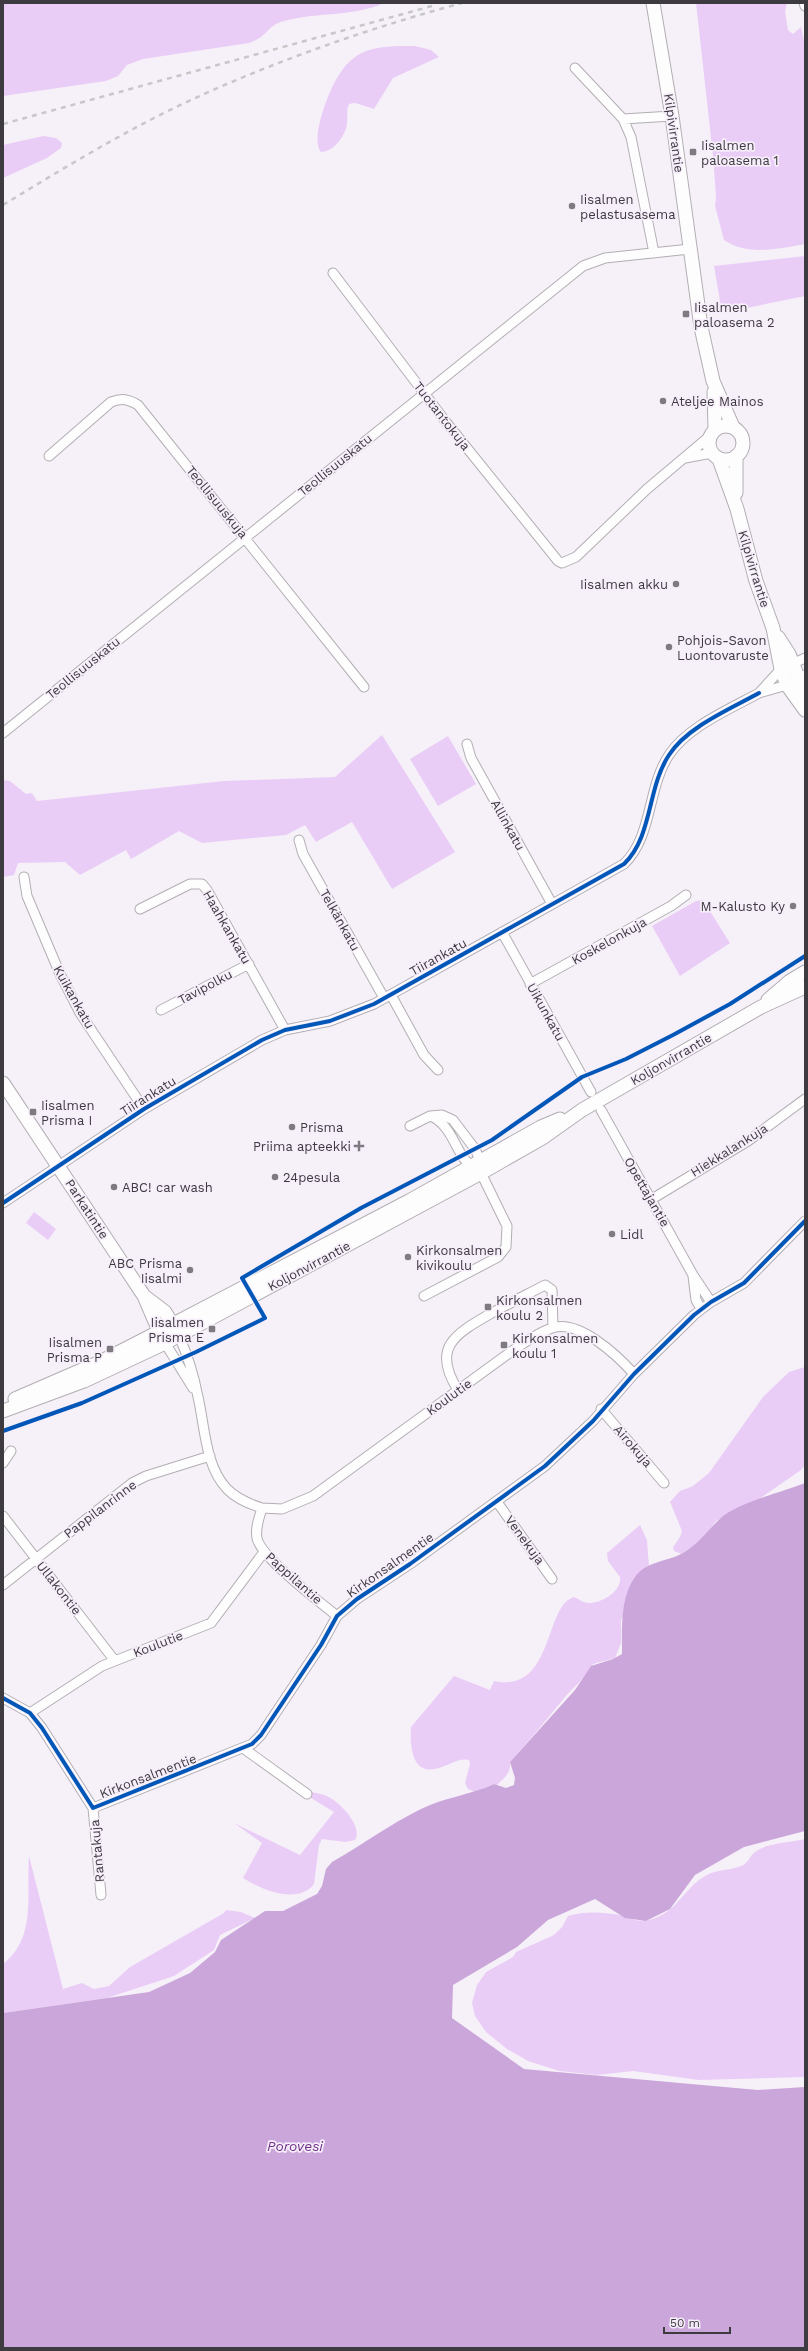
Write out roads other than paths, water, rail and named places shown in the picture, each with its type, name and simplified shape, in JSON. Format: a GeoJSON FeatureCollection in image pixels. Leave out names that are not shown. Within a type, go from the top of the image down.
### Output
{"type":"FeatureCollection","features":[{"type":"Feature","properties":{"kind":"main road","name":"Kilpivirrantie"},"geometry":{"type":"LineString","coordinates":[[653,3],[672,116],[701,327],[713,381],[733,426]]}},
{"type":"Feature","properties":{"kind":"main road","name":"Kilpivirrantie"},"geometry":{"type":"LineString","coordinates":[[713,381],[713,432]]}},
{"type":"Feature","properties":{"kind":"main road"},"geometry":{"type":"LineString","coordinates":[[724,425],[733,426],[740,432],[743,440],[742,449],[736,456],[728,460],[716,456],[709,445],[713,432],[724,425]]}},
{"type":"Feature","properties":{"kind":"main road","name":"Kilpivirrantie"},"geometry":{"type":"LineString","coordinates":[[716,456],[737,509],[754,574],[787,666],[805,695]]}},
{"type":"Feature","properties":{"kind":"main road","name":"Kilpivirrantie"},"geometry":{"type":"LineString","coordinates":[[736,456],[735,474],[737,509]]}},
{"type":"Feature","properties":{"kind":"main road","name":"Kilpivirrantie"},"geometry":{"type":"LineString","coordinates":[[797,680],[805,710]]}},
{"type":"Feature","properties":{"kind":"main road"},"geometry":{"type":"LineString","coordinates":[[761,1007],[790,981],[805,972]]}},
{"type":"Feature","properties":{"kind":"main road"},"geometry":{"type":"LineString","coordinates":[[761,1007],[805,987]]}},
{"type":"Feature","properties":{"kind":"main road","name":"Koljonvirrantie"},"geometry":{"type":"LineString","coordinates":[[176,1330],[481,1174],[544,1137],[582,1110],[761,1007]]}},
{"type":"Feature","properties":{"kind":"main road","name":"Parkatintie"},"geometry":{"type":"LineString","coordinates":[[3,1083],[144,1296],[162,1338]]}},
{"type":"Feature","properties":{"kind":"main road","name":"Koljonvirrantie"},"geometry":{"type":"LineString","coordinates":[[3,1411],[84,1381],[541,1127],[582,1110]]}},
{"type":"Feature","properties":{"kind":"main road","name":"Parkatintie"},"geometry":{"type":"LineString","coordinates":[[144,1296],[159,1305],[176,1330]]}},
{"type":"Feature","properties":{"kind":"main road","name":"Koljonvirrantie"},"geometry":{"type":"LineString","coordinates":[[3,1404],[98,1363],[162,1338]]}},
{"type":"Feature","properties":{"kind":"street"},"geometry":{"type":"LineString","coordinates":[[575,68],[623,119],[631,137],[654,253]]}},
{"type":"Feature","properties":{"kind":"street"},"geometry":{"type":"LineString","coordinates":[[623,119],[672,116]]}},
{"type":"Feature","properties":{"kind":"street","name":"Teollisuuskatu"},"geometry":{"type":"LineString","coordinates":[[3,733],[583,266],[605,258],[690,249]]}},
{"type":"Feature","properties":{"kind":"street","name":"Tuotantokuja"},"geometry":{"type":"LineString","coordinates":[[333,273],[424,393],[553,557],[562,563],[576,557],[684,458]]}},
{"type":"Feature","properties":{"kind":"street","name":"Teollisuuskuja"},"geometry":{"type":"LineString","coordinates":[[49,456],[111,402],[120,398],[129,399],[138,405],[246,537],[364,687]]}},
{"type":"Feature","properties":{"kind":"street"},"geometry":{"type":"LineString","coordinates":[[684,458],[713,432]]}},
{"type":"Feature","properties":{"kind":"street"},"geometry":{"type":"LineString","coordinates":[[684,458],[716,456]]}},
{"type":"Feature","properties":{"kind":"street"},"geometry":{"type":"LineString","coordinates":[[787,666],[805,658]]}},
{"type":"Feature","properties":{"kind":"street","name":"Tiirankatu"},"geometry":{"type":"LineString","coordinates":[[759,693],[787,666]]}},
{"type":"Feature","properties":{"kind":"street","name":"Tiirankatu"},"geometry":{"type":"LineString","coordinates":[[3,1203],[144,1109],[262,1040],[285,1030],[330,1021],[388,996],[624,864],[630,858],[640,841],[664,764],[674,748],[690,733],[759,693],[797,680]]}},
{"type":"Feature","properties":{"kind":"street","name":"Allinkatu"},"geometry":{"type":"LineString","coordinates":[[467,744],[471,758],[552,904]]}},
{"type":"Feature","properties":{"kind":"street","name":"Telkänkatu"},"geometry":{"type":"LineString","coordinates":[[299,840],[303,854],[388,996],[424,1055],[438,1070]]}},
{"type":"Feature","properties":{"kind":"street","name":"Kuikankatu"},"geometry":{"type":"LineString","coordinates":[[24,877],[27,896],[60,974],[80,1012],[144,1109]]}},
{"type":"Feature","properties":{"kind":"street","name":"Haahkankatu"},"geometry":{"type":"LineString","coordinates":[[140,909],[190,884],[202,884],[207,890],[285,1030]]}},
{"type":"Feature","properties":{"kind":"street","name":"Koskelonkuja"},"geometry":{"type":"LineString","coordinates":[[530,984],[671,906],[686,895]]}},
{"type":"Feature","properties":{"kind":"street","name":"Uikunkatu"},"geometry":{"type":"LineString","coordinates":[[502,932],[591,1092]]}},
{"type":"Feature","properties":{"kind":"street","name":"Tavipolku"},"geometry":{"type":"LineString","coordinates":[[161,1010],[249,964]]}},
{"type":"Feature","properties":{"kind":"street","name":"Hiekkalankuja"},"geometry":{"type":"LineString","coordinates":[[652,1199],[748,1141],[805,1099]]}},
{"type":"Feature","properties":{"kind":"street","name":"Opettajantie"},"geometry":{"type":"LineString","coordinates":[[601,1110],[652,1199],[692,1275],[711,1302]]}},
{"type":"Feature","properties":{"kind":"street"},"geometry":{"type":"LineString","coordinates":[[410,1126],[430,1116],[442,1115],[453,1120],[468,1139],[475,1163]]}},
{"type":"Feature","properties":{"kind":"street"},"geometry":{"type":"LineString","coordinates":[[424,1296],[498,1257],[506,1247],[507,1226],[475,1163],[446,1126],[430,1116]]}},
{"type":"Feature","properties":{"kind":"street","name":"Kirkonsalmentie"},"geometry":{"type":"LineString","coordinates":[[3,1698],[30,1713],[42,1728],[93,1808],[243,1748],[260,1735],[321,1645],[337,1616],[357,1599],[497,1502],[560,1453],[634,1374],[702,1309],[711,1302],[744,1283],[805,1221]]}},
{"type":"Feature","properties":{"kind":"street","name":"Opettajantie"},"geometry":{"type":"LineString","coordinates":[[692,1275],[696,1300],[702,1309]]}},
{"type":"Feature","properties":{"kind":"street"},"geometry":{"type":"LineString","coordinates":[[458,1390],[448,1372],[447,1358],[451,1342],[462,1330],[545,1285],[552,1290],[553,1328]]}},
{"type":"Feature","properties":{"kind":"street","name":"Koulutie"},"geometry":{"type":"LineString","coordinates":[[262,1508],[282,1509],[313,1496],[532,1337],[553,1328],[570,1328],[582,1332],[599,1343],[634,1374]]}},
{"type":"Feature","properties":{"kind":"street"},"geometry":{"type":"LineString","coordinates":[[176,1330],[188,1356],[210,1456],[217,1476],[228,1490],[242,1500],[262,1508]]}},
{"type":"Feature","properties":{"kind":"street"},"geometry":{"type":"LineString","coordinates":[[162,1338],[198,1397]]}},
{"type":"Feature","properties":{"kind":"street","name":"Airokuja"},"geometry":{"type":"LineString","coordinates":[[601,1409],[664,1483]]}},
{"type":"Feature","properties":{"kind":"street"},"geometry":{"type":"LineString","coordinates":[[3,1463],[11,1451]]}},
{"type":"Feature","properties":{"kind":"street","name":"Pappilanrinne"},"geometry":{"type":"LineString","coordinates":[[3,1585],[132,1483],[146,1476],[210,1456]]}},
{"type":"Feature","properties":{"kind":"street","name":"Venekuja"},"geometry":{"type":"LineString","coordinates":[[497,1502],[552,1579]]}},
{"type":"Feature","properties":{"kind":"street","name":"Pappilantie"},"geometry":{"type":"LineString","coordinates":[[262,1508],[258,1522],[257,1539],[264,1552],[299,1585],[337,1616]]}},
{"type":"Feature","properties":{"kind":"street","name":"Ullakontie"},"geometry":{"type":"LineString","coordinates":[[3,1516],[115,1661]]}},
{"type":"Feature","properties":{"kind":"street","name":"Koulutie"},"geometry":{"type":"LineString","coordinates":[[30,1713],[91,1672],[211,1623],[264,1552]]}},
{"type":"Feature","properties":{"kind":"street"},"geometry":{"type":"LineString","coordinates":[[243,1748],[307,1794]]}},
{"type":"Feature","properties":{"kind":"street","name":"Rantakuja"},"geometry":{"type":"LineString","coordinates":[[93,1808],[101,1895]]}},
{"type":"Feature","properties":{"kind":"water","name":"Porovesi"},"geometry":{"type":"Polygon","coordinates":[[[805,1483],[805,1831],[744,1847],[695,1875],[670,1909],[646,1921],[625,1918],[595,1899],[548,1920],[517,1947],[453,1985],[452,2018],[524,2069],[758,2090],[805,2087],[805,2348],[3,2348],[3,2013],[149,1992],[190,1973],[215,1952],[221,1940],[265,1911],[283,1911],[317,1894],[322,1886],[326,1869],[332,1862],[398,1821],[430,1805],[494,1784],[506,1788],[514,1785],[515,1778],[510,1762],[575,1690],[591,1666],[613,1659],[622,1654],[624,1604],[630,1585],[635,1577],[645,1568],[677,1556],[689,1549],[700,1540],[723,1516],[731,1511],[751,1502],[805,1483]]]}},
{"type":"Feature","properties":{"kind":"railway"},"geometry":{"type":"LineString","coordinates":[[3,205],[72,163],[119,137],[191,100],[224,85],[291,58],[359,34],[462,3]]}},
{"type":"Feature","properties":{"kind":"railway"},"geometry":{"type":"LineString","coordinates":[[3,124],[432,6]]}},
{"type":"Feature","properties":{"kind":"place","name":"Iisalmen paloasema 1"},"geometry":{"type":"Point","coordinates":[693,152]}},
{"type":"Feature","properties":{"kind":"place","name":"Iisalmen pelastusasema"},"geometry":{"type":"Point","coordinates":[572,206]}},
{"type":"Feature","properties":{"kind":"place","name":"Iisalmen paloasema 2"},"geometry":{"type":"Point","coordinates":[686,314]}},
{"type":"Feature","properties":{"kind":"place","name":"Ateljee Mainos"},"geometry":{"type":"Point","coordinates":[663,401]}},
{"type":"Feature","properties":{"kind":"place","name":"Iisalmen akku"},"geometry":{"type":"Point","coordinates":[676,584]}},
{"type":"Feature","properties":{"kind":"place","name":"Pohjois-Savon Luontovaruste"},"geometry":{"type":"Point","coordinates":[669,647]}},
{"type":"Feature","properties":{"kind":"place","name":"M-Kalusto Ky"},"geometry":{"type":"Point","coordinates":[793,906]}},
{"type":"Feature","properties":{"kind":"place","name":"Iisalmen Prisma I"},"geometry":{"type":"Point","coordinates":[33,1112]}},
{"type":"Feature","properties":{"kind":"place","name":"Prisma"},"geometry":{"type":"Point","coordinates":[292,1127]}},
{"type":"Feature","properties":{"kind":"place","name":"Priima apteekki"},"geometry":{"type":"Point","coordinates":[359,1146]}},
{"type":"Feature","properties":{"kind":"place","name":"24pesula"},"geometry":{"type":"Point","coordinates":[275,1177]}},
{"type":"Feature","properties":{"kind":"place","name":"ABC! car wash"},"geometry":{"type":"Point","coordinates":[114,1187]}},
{"type":"Feature","properties":{"kind":"place","name":"Lidl"},"geometry":{"type":"Point","coordinates":[612,1234]}},
{"type":"Feature","properties":{"kind":"place","name":"Kirkonsalmen kivikoulu"},"geometry":{"type":"Point","coordinates":[408,1257]}},
{"type":"Feature","properties":{"kind":"place","name":"ABC Prisma Iisalmi"},"geometry":{"type":"Point","coordinates":[190,1270]}},
{"type":"Feature","properties":{"kind":"place","name":"Kirkonsalmen koulu 2"},"geometry":{"type":"Point","coordinates":[488,1307]}},
{"type":"Feature","properties":{"kind":"place","name":"Iisalmen Prisma E"},"geometry":{"type":"Point","coordinates":[212,1329]}},
{"type":"Feature","properties":{"kind":"place","name":"Kirkonsalmen koulu 1"},"geometry":{"type":"Point","coordinates":[504,1345]}},
{"type":"Feature","properties":{"kind":"place","name":"Iisalmen Prisma P"},"geometry":{"type":"Point","coordinates":[110,1349]}}]}
